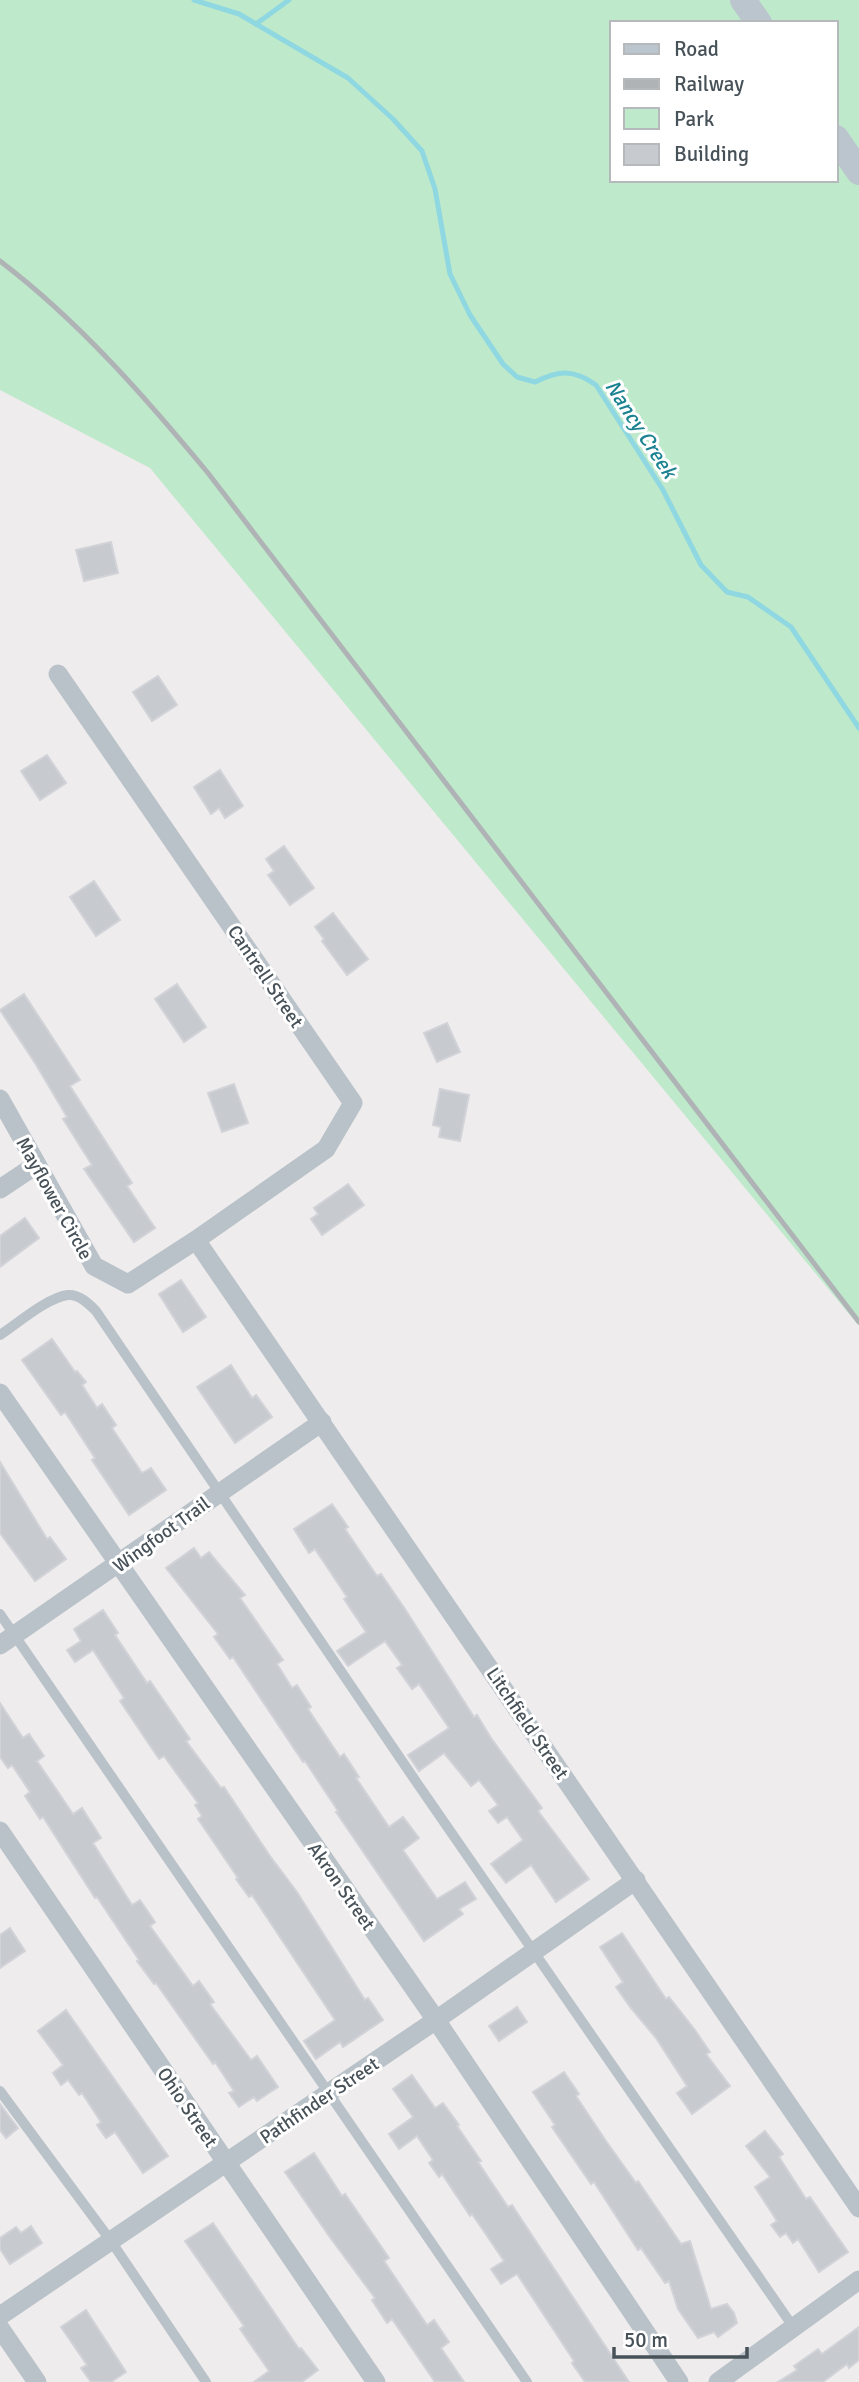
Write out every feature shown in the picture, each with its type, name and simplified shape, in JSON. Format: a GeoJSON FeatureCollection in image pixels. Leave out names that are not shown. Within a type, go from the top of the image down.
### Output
{"type":"FeatureCollection","features":[{"type":"Feature","properties":{"kind":"main road"},"geometry":{"type":"LineString","coordinates":[[743,0],[757,21]]}},
{"type":"Feature","properties":{"kind":"main road"},"geometry":{"type":"LineString","coordinates":[[838,141],[859,172]]}},
{"type":"Feature","properties":{"kind":"street","name":"Cantrell Street"},"geometry":{"type":"LineString","coordinates":[[58,674],[353,1103],[326,1149],[196,1240]]}},
{"type":"Feature","properties":{"kind":"street","name":"Mayflower Circle"},"geometry":{"type":"LineString","coordinates":[[0,1099],[94,1266],[128,1284],[196,1240]]}},
{"type":"Feature","properties":{"kind":"street"},"geometry":{"type":"LineString","coordinates":[[0,1189],[36,1165]]}},
{"type":"Feature","properties":{"kind":"street","name":"Litchfield Street"},"geometry":{"type":"LineString","coordinates":[[196,1240],[859,2207]]}},
{"type":"Feature","properties":{"kind":"street","name":"Akron Street"},"geometry":{"type":"LineString","coordinates":[[0,1393],[436,2020],[679,2382]]}},
{"type":"Feature","properties":{"kind":"street","name":"Wingfoot Trail"},"geometry":{"type":"LineString","coordinates":[[8,1640],[323,1422]]}},
{"type":"Feature","properties":{"kind":"street","name":"Ohio Street"},"geometry":{"type":"LineString","coordinates":[[0,1831],[376,2382]]}},
{"type":"Feature","properties":{"kind":"street","name":"Pathfinder Street"},"geometry":{"type":"LineString","coordinates":[[0,2316],[436,2020],[636,1880]]}},
{"type":"Feature","properties":{"kind":"street"},"geometry":{"type":"LineString","coordinates":[[718,2382],[859,2280]]}},
{"type":"Feature","properties":{"kind":"street"},"geometry":{"type":"LineString","coordinates":[[0,2328],[37,2382]]}},
{"type":"Feature","properties":{"kind":"lane"},"geometry":{"type":"LineString","coordinates":[[0,1335],[51,1302],[69,1295],[85,1300],[96,1311],[533,1952],[794,2328]]}},
{"type":"Feature","properties":{"kind":"lane"},"geometry":{"type":"LineString","coordinates":[[0,1614],[8,1640],[330,2092],[527,2382]]}},
{"type":"Feature","properties":{"kind":"lane"},"geometry":{"type":"LineString","coordinates":[[0,2091],[111,2241],[206,2382]]}},
{"type":"Feature","properties":{"kind":"green space"},"geometry":{"type":"Polygon","coordinates":[[[0,0],[859,0],[859,1326],[150,468],[0,390],[0,0]]]}},
{"type":"Feature","properties":{"kind":"building"},"geometry":{"type":"Polygon","coordinates":[[[111,542],[118,573],[84,581],[76,550],[111,542]]]}},
{"type":"Feature","properties":{"kind":"building"},"geometry":{"type":"Polygon","coordinates":[[[158,676],[177,705],[152,721],[133,692],[158,676]]]}},
{"type":"Feature","properties":{"kind":"building"},"geometry":{"type":"Polygon","coordinates":[[[47,755],[66,783],[40,800],[21,771],[47,755]]]}},
{"type":"Feature","properties":{"kind":"building"},"geometry":{"type":"Polygon","coordinates":[[[220,770],[243,806],[225,818],[219,808],[211,814],[194,787],[220,770]]]}},
{"type":"Feature","properties":{"kind":"building"},"geometry":{"type":"Polygon","coordinates":[[[284,846],[314,888],[290,905],[268,875],[274,871],[266,859],[284,846]]]}},
{"type":"Feature","properties":{"kind":"building"},"geometry":{"type":"Polygon","coordinates":[[[94,881],[120,920],[96,936],[70,897],[94,881]]]}},
{"type":"Feature","properties":{"kind":"building"},"geometry":{"type":"Polygon","coordinates":[[[333,913],[368,959],[347,975],[315,927],[333,913]]]}},
{"type":"Feature","properties":{"kind":"building"},"geometry":{"type":"Polygon","coordinates":[[[177,984],[206,1027],[184,1042],[155,999],[177,984]]]}},
{"type":"Feature","properties":{"kind":"building"},"geometry":{"type":"Polygon","coordinates":[[[24,994],[80,1080],[70,1086],[132,1183],[127,1186],[155,1228],[134,1242],[84,1169],[92,1165],[63,1119],[67,1117],[0,1010],[24,994]]]}},
{"type":"Feature","properties":{"kind":"building"},"geometry":{"type":"Polygon","coordinates":[[[447,1023],[460,1052],[437,1062],[424,1033],[447,1023]]]}},
{"type":"Feature","properties":{"kind":"building"},"geometry":{"type":"Polygon","coordinates":[[[234,1084],[248,1123],[222,1132],[208,1093],[234,1084]]]}},
{"type":"Feature","properties":{"kind":"building"},"geometry":{"type":"Polygon","coordinates":[[[440,1089],[469,1095],[460,1141],[439,1137],[441,1127],[433,1125],[440,1089]]]}},
{"type":"Feature","properties":{"kind":"building"},"geometry":{"type":"Polygon","coordinates":[[[348,1184],[364,1205],[322,1235],[311,1219],[318,1214],[314,1208],[348,1184]]]}},
{"type":"Feature","properties":{"kind":"building"},"geometry":{"type":"Polygon","coordinates":[[[25,1218],[39,1238],[0,1267],[0,1236],[25,1218]]]}},
{"type":"Feature","properties":{"kind":"building"},"geometry":{"type":"Polygon","coordinates":[[[181,1280],[206,1317],[183,1332],[159,1294],[181,1280]]]}},
{"type":"Feature","properties":{"kind":"building"},"geometry":{"type":"Polygon","coordinates":[[[52,1339],[75,1372],[86,1382],[82,1385],[97,1408],[102,1404],[116,1425],[112,1428],[142,1473],[151,1468],[166,1490],[129,1515],[92,1460],[95,1458],[65,1412],[61,1415],[22,1360],[52,1339]]]}},
{"type":"Feature","properties":{"kind":"building"},"geometry":{"type":"Polygon","coordinates":[[[231,1365],[252,1398],[256,1395],[272,1417],[235,1443],[197,1387],[231,1365]]]}},
{"type":"Feature","properties":{"kind":"building"},"geometry":{"type":"Polygon","coordinates":[[[0,1462],[47,1539],[50,1537],[66,1559],[35,1581],[0,1533],[0,1462]]]}},
{"type":"Feature","properties":{"kind":"building"},"geometry":{"type":"Polygon","coordinates":[[[332,1504],[348,1527],[345,1529],[377,1576],[381,1574],[474,1717],[477,1715],[542,1808],[538,1811],[589,1879],[556,1902],[531,1865],[506,1883],[491,1864],[523,1840],[507,1817],[498,1823],[489,1811],[498,1805],[479,1780],[471,1786],[444,1753],[419,1771],[408,1755],[449,1728],[419,1684],[412,1689],[397,1668],[402,1665],[385,1641],[348,1666],[337,1651],[366,1632],[344,1599],[347,1597],[315,1549],[309,1553],[294,1529],[332,1504]]]}},
{"type":"Feature","properties":{"kind":"building"},"geometry":{"type":"Polygon","coordinates":[[[194,1548],[201,1558],[209,1552],[245,1595],[240,1598],[283,1660],[277,1664],[292,1688],[297,1685],[311,1707],[308,1709],[340,1757],[344,1754],[359,1777],[356,1778],[389,1827],[403,1817],[419,1838],[403,1850],[437,1899],[465,1882],[476,1899],[459,1909],[463,1914],[424,1941],[336,1812],[338,1811],[305,1761],[303,1762],[233,1657],[230,1659],[214,1637],[218,1634],[166,1568],[194,1548]]]}},
{"type":"Feature","properties":{"kind":"building"},"geometry":{"type":"Polygon","coordinates":[[[103,1610],[118,1633],[115,1635],[147,1683],[150,1681],[190,1739],[186,1741],[221,1788],[224,1787],[297,1892],[365,2000],[368,1998],[383,2020],[343,2047],[340,2042],[316,2059],[304,2041],[335,2020],[252,1895],[249,1897],[236,1879],[238,1878],[198,1819],[202,1816],[195,1805],[198,1803],[164,1756],[159,1759],[120,1701],[124,1698],[93,1650],[75,1662],[67,1650],[81,1641],[74,1629],[103,1610]]]}},
{"type":"Feature","properties":{"kind":"building"},"geometry":{"type":"Polygon","coordinates":[[[0,1703],[23,1738],[29,1734],[44,1756],[37,1761],[73,1814],[82,1808],[101,1838],[93,1843],[132,1905],[140,1900],[155,1922],[150,1926],[193,1986],[199,1981],[214,2002],[210,2004],[251,2060],[257,2056],[278,2087],[257,2101],[254,2097],[239,2107],[229,2093],[234,2091],[215,2062],[213,2064],[156,1983],[154,1984],[137,1961],[139,1960],[43,1817],[40,1819],[25,1796],[30,1792],[12,1765],[8,1768],[0,1757],[0,1703]]]}},
{"type":"Feature","properties":{"kind":"building"},"geometry":{"type":"Polygon","coordinates":[[[10,1928],[25,1951],[0,1968],[0,1935],[10,1928]]]}},
{"type":"Feature","properties":{"kind":"building"},"geometry":{"type":"Polygon","coordinates":[[[622,1933],[666,1999],[669,1997],[695,2030],[710,2052],[706,2054],[730,2086],[692,2114],[677,2093],[687,2086],[656,2038],[616,1987],[623,1982],[600,1947],[622,1933]]]}},
{"type":"Feature","properties":{"kind":"building"},"geometry":{"type":"Polygon","coordinates":[[[517,2007],[527,2022],[499,2041],[489,2026],[517,2007]]]}},
{"type":"Feature","properties":{"kind":"building"},"geometry":{"type":"Polygon","coordinates":[[[66,2010],[168,2156],[143,2173],[115,2132],[106,2138],[97,2125],[101,2122],[82,2093],[79,2095],[68,2080],[61,2085],[53,2073],[63,2065],[38,2031],[66,2010]]]}},
{"type":"Feature","properties":{"kind":"building"},"geometry":{"type":"Polygon","coordinates":[[[564,2072],[579,2094],[576,2096],[606,2141],[636,2183],[638,2181],[681,2244],[690,2241],[711,2309],[727,2304],[734,2313],[737,2323],[718,2337],[714,2332],[698,2338],[678,2309],[669,2281],[665,2283],[641,2248],[638,2250],[594,2182],[591,2184],[552,2127],[555,2125],[533,2092],[564,2072]]]}},
{"type":"Feature","properties":{"kind":"building"},"geometry":{"type":"Polygon","coordinates":[[[412,2075],[435,2108],[443,2103],[459,2125],[457,2126],[481,2161],[478,2162],[508,2207],[512,2205],[629,2382],[585,2382],[517,2274],[501,2284],[491,2269],[504,2261],[442,2174],[439,2177],[429,2163],[433,2160],[417,2136],[399,2149],[389,2134],[413,2117],[393,2089],[412,2075]]]}},
{"type":"Feature","properties":{"kind":"building"},"geometry":{"type":"Polygon","coordinates":[[[0,2104],[18,2128],[6,2138],[0,2130],[0,2104]]]}},
{"type":"Feature","properties":{"kind":"building"},"geometry":{"type":"Polygon","coordinates":[[[765,2131],[783,2154],[779,2157],[806,2199],[810,2197],[848,2252],[819,2272],[798,2239],[793,2243],[786,2233],[780,2237],[771,2225],[777,2221],[755,2187],[770,2177],[746,2146],[765,2131]]]}},
{"type":"Feature","properties":{"kind":"building"},"geometry":{"type":"Polygon","coordinates":[[[314,2153],[342,2196],[345,2194],[389,2258],[384,2261],[427,2325],[434,2320],[449,2342],[441,2348],[464,2382],[435,2382],[392,2319],[387,2323],[372,2300],[375,2298],[285,2172],[314,2153]]]}},
{"type":"Feature","properties":{"kind":"building"},"geometry":{"type":"Polygon","coordinates":[[[213,2223],[299,2349],[301,2348],[318,2370],[302,2382],[254,2382],[269,2371],[240,2329],[244,2326],[185,2241],[213,2223]]]}},
{"type":"Feature","properties":{"kind":"building"},"geometry":{"type":"Polygon","coordinates":[[[31,2226],[42,2243],[10,2264],[0,2249],[0,2238],[16,2227],[21,2233],[31,2226]]]}},
{"type":"Feature","properties":{"kind":"building"},"geometry":{"type":"Polygon","coordinates":[[[86,2310],[126,2372],[111,2382],[91,2382],[81,2368],[87,2365],[61,2327],[86,2310]]]}},
{"type":"Feature","properties":{"kind":"building"},"geometry":{"type":"Polygon","coordinates":[[[859,2327],[859,2360],[849,2368],[847,2364],[823,2382],[778,2382],[797,2370],[794,2366],[818,2349],[822,2354],[859,2327]]]}},
{"type":"Feature","properties":{"kind":"waterway","name":"Nancy Creek"},"geometry":{"type":"LineString","coordinates":[[194,0],[239,14],[348,78],[393,119],[422,151],[435,189],[450,274],[470,315],[503,364],[517,377],[535,382],[551,375],[566,373],[580,376],[596,385],[663,490],[701,565],[727,592],[748,597],[791,627],[859,728]]}},
{"type":"Feature","properties":{"kind":"waterway"},"geometry":{"type":"LineString","coordinates":[[256,24],[289,0]]}},
{"type":"Feature","properties":{"kind":"railway"},"geometry":{"type":"LineString","coordinates":[[0,261],[84,334],[160,416],[208,473],[859,1322]]}}]}
